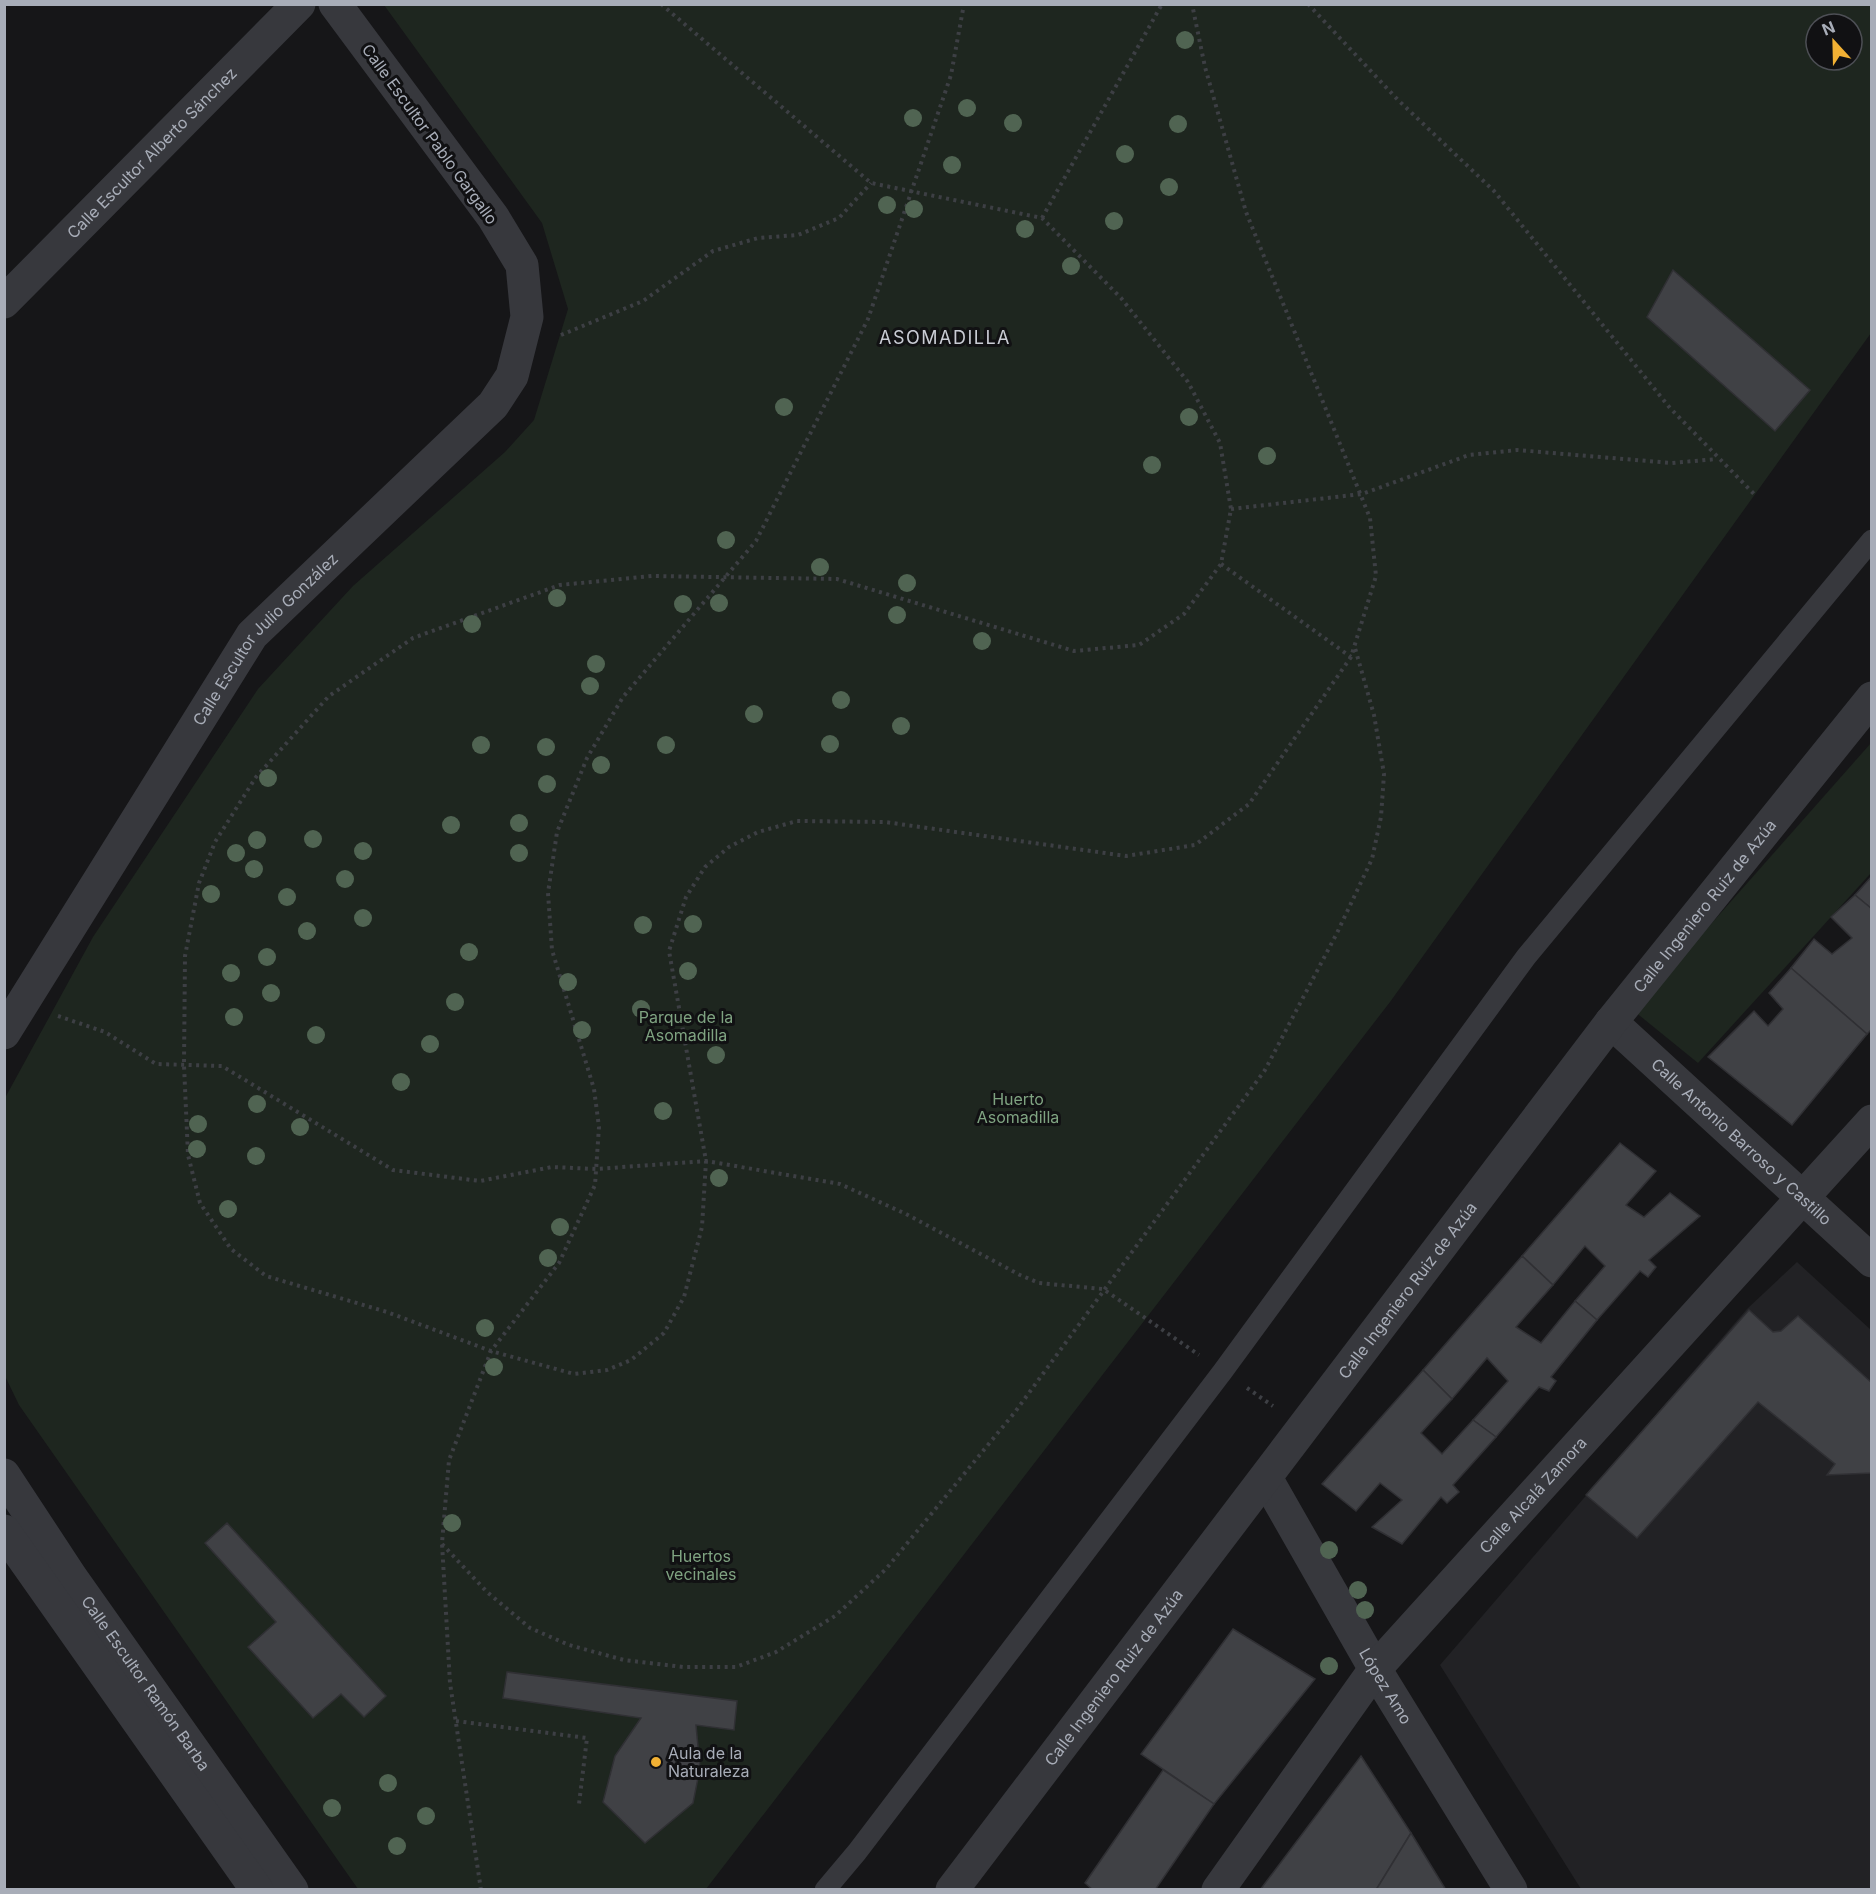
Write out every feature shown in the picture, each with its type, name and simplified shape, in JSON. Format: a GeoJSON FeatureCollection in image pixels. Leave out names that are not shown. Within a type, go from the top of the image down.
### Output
{"type":"FeatureCollection","features":[{"type":"Feature","properties":{"kind":"street","name":"Calle Escultor Alberto Sánchez"},"geometry":{"type":"LineString","coordinates":[[4,302],[299,4]]}},
{"type":"Feature","properties":{"kind":"street","name":"Calle Escultor Pablo Gargallo"},"geometry":{"type":"LineString","coordinates":[[335,4],[493,217],[522,266]]}},
{"type":"Feature","properties":{"kind":"street","name":"Calle Escultor Julio González"},"geometry":{"type":"LineString","coordinates":[[4,1033],[252,635],[493,405],[512,376],[526,317],[522,266]]}},
{"type":"Feature","properties":{"kind":"street","name":"Calle Ingeniero Ruiz de Azúa"},"geometry":{"type":"LineString","coordinates":[[952,1890],[1611,1022],[1872,698]]}},
{"type":"Feature","properties":{"kind":"street","name":"Calle Antonio Barroso y Castillo"},"geometry":{"type":"LineString","coordinates":[[1611,1022],[1802,1200],[1872,1261]]}},
{"type":"Feature","properties":{"kind":"street","name":"Calle Alcalá Zamora"},"geometry":{"type":"LineString","coordinates":[[1218,1890],[1375,1669],[1872,1121]]}},
{"type":"Feature","properties":{"kind":"street","name":"Calle Escultor Ramón Barba"},"geometry":{"type":"LineString","coordinates":[[4,1475],[71,1577],[292,1890]]}},
{"type":"Feature","properties":{"kind":"street","name":"López Amo"},"geometry":{"type":"LineString","coordinates":[[1266,1478],[1375,1669],[1511,1890]]}},
{"type":"Feature","properties":{"kind":"street","name":"Calle Escultor Ramón Barba"},"geometry":{"type":"LineString","coordinates":[[4,1531],[257,1890]]}},
{"type":"Feature","properties":{"kind":"lane"},"geometry":{"type":"LineString","coordinates":[[825,1890],[857,1852],[1223,1371],[1526,957],[1872,540]]}},
{"type":"Feature","properties":{"kind":"path"},"geometry":{"type":"LineString","coordinates":[[661,4],[871,183],[1042,218],[1121,298],[1188,382],[1220,443],[1231,509],[1221,564],[1184,614],[1139,645],[1074,651],[837,579],[652,576],[560,585],[413,638],[328,696],[256,777],[215,842],[199,883],[185,956],[184,1065],[188,1155],[200,1203],[231,1249],[266,1276],[387,1312],[491,1350],[574,1374],[607,1370],[631,1360],[664,1333],[684,1297],[702,1227],[706,1161],[669,951],[686,897],[705,867],[729,847],[758,832],[797,821],[885,822],[1126,856],[1195,845],[1249,804],[1351,657],[1376,576],[1370,518],[1246,212],[1205,67],[1192,4]]}},
{"type":"Feature","properties":{"kind":"path"},"geometry":{"type":"LineString","coordinates":[[481,1890],[450,1683],[442,1543],[449,1460],[491,1350],[560,1263],[595,1185],[599,1127],[594,1089],[552,950],[548,893],[557,832],[587,758],[623,697],[722,578],[756,542],[868,319],[951,75],[964,4]]}},
{"type":"Feature","properties":{"kind":"path"},"geometry":{"type":"LineString","coordinates":[[1042,218],[1162,4]]}},
{"type":"Feature","properties":{"kind":"path"},"geometry":{"type":"LineString","coordinates":[[1308,4],[1398,100],[1494,191],[1670,408],[1755,495]]}},
{"type":"Feature","properties":{"kind":"path"},"geometry":{"type":"LineString","coordinates":[[520,345],[552,339],[643,302],[713,251],[758,238],[798,235],[839,218],[871,183]]}},
{"type":"Feature","properties":{"kind":"path"},"geometry":{"type":"LineString","coordinates":[[1231,509],[1362,494],[1469,455],[1517,450],[1672,463],[1718,459]]}},
{"type":"Feature","properties":{"kind":"path"},"geometry":{"type":"LineString","coordinates":[[1221,564],[1351,657]]}},
{"type":"Feature","properties":{"kind":"path"},"geometry":{"type":"LineString","coordinates":[[442,1543],[487,1592],[530,1628],[569,1645],[624,1660],[683,1667],[736,1667],[776,1652],[835,1616],[886,1569],[1015,1412],[1264,1070],[1337,933],[1372,859],[1381,818],[1384,774],[1374,715],[1355,647]]}},
{"type":"Feature","properties":{"kind":"path"},"geometry":{"type":"LineString","coordinates":[[51,1014],[105,1032],[156,1064],[222,1066],[393,1170],[480,1181],[552,1167],[596,1169],[706,1161],[840,1184],[906,1214],[1039,1283],[1103,1289]]}},
{"type":"Feature","properties":{"kind":"path"},"geometry":{"type":"LineString","coordinates":[[456,1721],[587,1738],[579,1804]]}},
{"type":"Feature","properties":{"kind":"shaded area"},"geometry":{"type":"Polygon","coordinates":[[[1797,1262],[1871,1330],[1871,1889],[1581,1889],[1440,1665],[1747,1309],[1797,1262]]]}},
{"type":"Feature","properties":{"kind":"green space","name":"Parque de la Asomadilla"},"geometry":{"type":"Polygon","coordinates":[[[384,5],[1871,5],[1871,333],[1390,1002],[706,1889],[358,1889],[19,1405],[5,1376],[5,1098],[93,937],[258,689],[353,586],[505,452],[534,420],[568,309],[542,223],[384,5]]]}},
{"type":"Feature","properties":{"kind":"green space"},"geometry":{"type":"Polygon","coordinates":[[[1871,743],[1871,873],[1698,1063],[1634,1011],[1871,743]]]}},
{"type":"Feature","properties":{"kind":"building"},"geometry":{"type":"Polygon","coordinates":[[[1673,270],[1810,390],[1775,431],[1647,317],[1673,270]]]}},
{"type":"Feature","properties":{"kind":"building"},"geometry":{"type":"Polygon","coordinates":[[[1872,876],[1872,909],[1855,895],[1872,876]]]}},
{"type":"Feature","properties":{"kind":"building"},"geometry":{"type":"Polygon","coordinates":[[[1855,895],[1872,909],[1872,1029],[1867,1034],[1791,968],[1814,939],[1832,954],[1852,938],[1831,917],[1855,895]]]}},
{"type":"Feature","properties":{"kind":"building"},"geometry":{"type":"Polygon","coordinates":[[[1791,968],[1867,1034],[1792,1125],[1708,1057],[1754,1011],[1768,1026],[1783,1009],[1769,993],[1791,968]]]}},
{"type":"Feature","properties":{"kind":"building"},"geometry":{"type":"Polygon","coordinates":[[[1620,1143],[1656,1171],[1626,1205],[1644,1217],[1670,1193],[1700,1216],[1649,1260],[1656,1267],[1648,1277],[1640,1271],[1597,1320],[1575,1301],[1605,1266],[1585,1246],[1553,1285],[1522,1256],[1620,1143]]]}},
{"type":"Feature","properties":{"kind":"building"},"geometry":{"type":"Polygon","coordinates":[[[1522,1256],[1553,1285],[1516,1327],[1541,1343],[1575,1301],[1597,1320],[1551,1377],[1556,1381],[1549,1391],[1539,1387],[1496,1437],[1473,1420],[1508,1381],[1487,1358],[1452,1399],[1423,1370],[1522,1256]]]}},
{"type":"Feature","properties":{"kind":"building"},"geometry":{"type":"Polygon","coordinates":[[[1749,1310],[1773,1332],[1781,1331],[1798,1316],[1872,1383],[1872,1473],[1827,1475],[1835,1464],[1758,1402],[1637,1538],[1586,1495],[1749,1310]]]}},
{"type":"Feature","properties":{"kind":"building"},"geometry":{"type":"Polygon","coordinates":[[[1423,1370],[1452,1399],[1421,1433],[1442,1454],[1473,1420],[1496,1437],[1453,1485],[1459,1492],[1447,1503],[1441,1497],[1402,1544],[1372,1527],[1402,1500],[1380,1483],[1356,1511],[1322,1484],[1423,1370]]]}},
{"type":"Feature","properties":{"kind":"building"},"geometry":{"type":"Polygon","coordinates":[[[227,1523],[386,1696],[364,1717],[341,1694],[313,1718],[248,1647],[276,1622],[205,1543],[227,1523]]]}},
{"type":"Feature","properties":{"kind":"building"},"geometry":{"type":"Polygon","coordinates":[[[1233,1629],[1315,1679],[1214,1804],[1141,1754],[1233,1629]]]}},
{"type":"Feature","properties":{"kind":"building","name":"Aula de la Naturaleza"},"geometry":{"type":"Polygon","coordinates":[[[507,1672],[737,1701],[734,1730],[696,1725],[700,1768],[693,1803],[645,1843],[603,1802],[615,1756],[641,1718],[503,1698],[507,1672]]]}},
{"type":"Feature","properties":{"kind":"building"},"geometry":{"type":"Polygon","coordinates":[[[1361,1756],[1411,1833],[1376,1890],[1260,1890],[1361,1756]]]}},
{"type":"Feature","properties":{"kind":"building"},"geometry":{"type":"Polygon","coordinates":[[[1163,1770],[1214,1804],[1155,1890],[1093,1890],[1085,1883],[1163,1770]]]}},
{"type":"Feature","properties":{"kind":"building"},"geometry":{"type":"Polygon","coordinates":[[[1411,1833],[1446,1890],[1376,1890],[1411,1833]]]}},
{"type":"Feature","properties":{"kind":"place","name":"Aula de la Naturaleza"},"geometry":{"type":"Point","coordinates":[656,1762]}},
{"type":"Feature","properties":{"kind":"district","name":"ASOMADILLA"},"geometry":{"type":"Point","coordinates":[945,338]}},
{"type":"Feature","properties":{"kind":"park label","name":"Huerto Asomadilla"},"geometry":{"type":"Point","coordinates":[1018,1108]}},
{"type":"Feature","properties":{"kind":"park label","name":"Huertos vecinales"},"geometry":{"type":"Point","coordinates":[701,1565]}}]}
